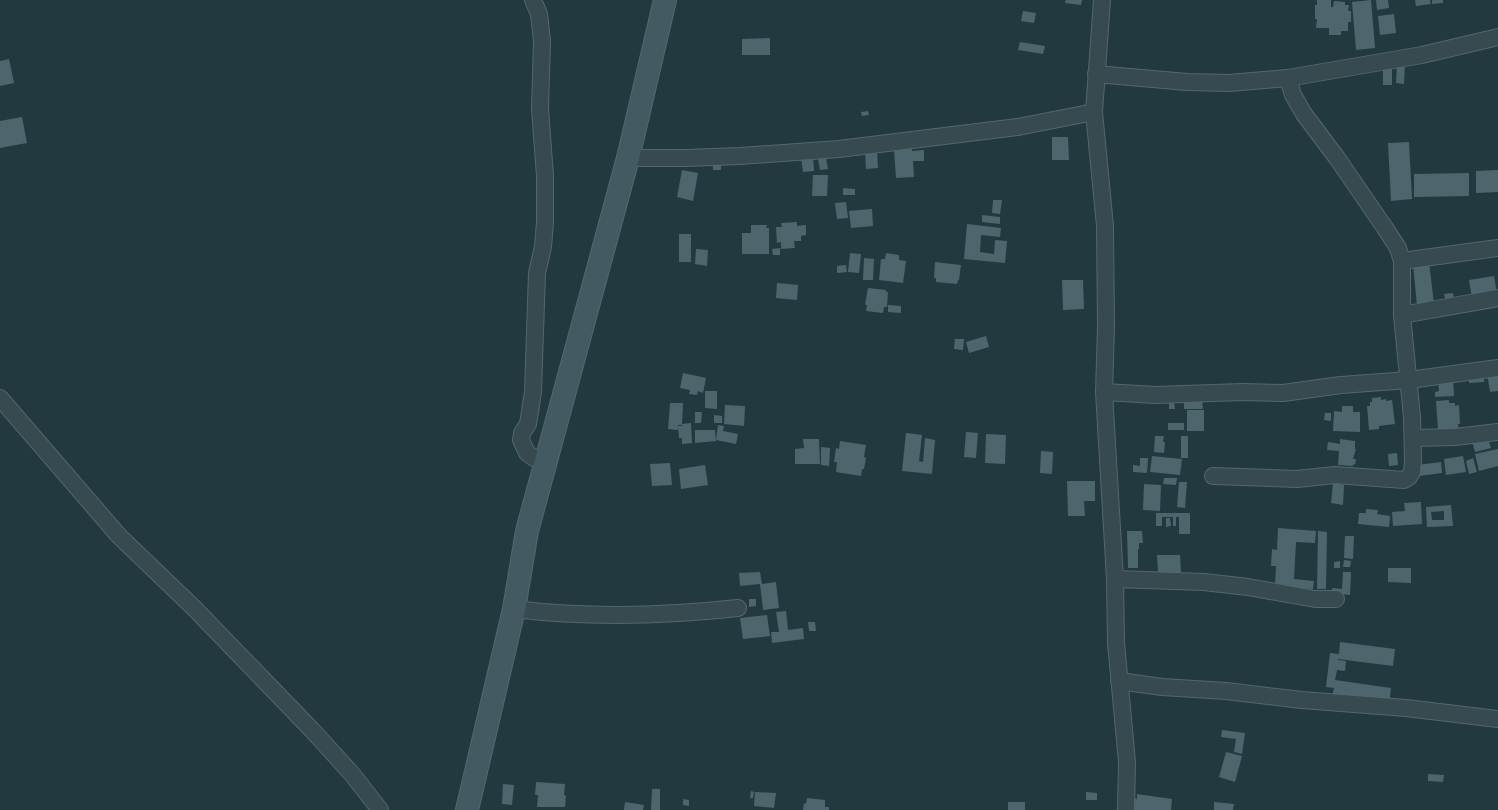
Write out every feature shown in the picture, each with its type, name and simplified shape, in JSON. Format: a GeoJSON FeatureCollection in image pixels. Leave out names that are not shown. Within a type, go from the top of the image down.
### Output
{"type":"FeatureCollection","features":[{"type":"Feature","properties":{"kind":"main road"},"geometry":{"type":"LineString","coordinates":[[466,810],[514,609],[527,531],[628,158],[665,0]]}},
{"type":"Feature","properties":{"kind":"street"},"geometry":{"type":"LineString","coordinates":[[533,0],[539,14],[542,41],[540,109],[545,176],[545,222],[543,246],[537,273],[534,392],[528,424],[522,433],[521,440],[530,456],[545,462]]}},
{"type":"Feature","properties":{"kind":"street"},"geometry":{"type":"LineString","coordinates":[[1102,0],[1094,112],[1105,226],[1106,327],[1104,392],[1116,579],[1115,617],[1119,681],[1127,762],[1126,810]]}},
{"type":"Feature","properties":{"kind":"street"},"geometry":{"type":"LineString","coordinates":[[1096,74],[1229,83],[1288,78],[1422,55],[1498,37]]}},
{"type":"Feature","properties":{"kind":"street"},"geometry":{"type":"LineString","coordinates":[[1213,476],[1297,479],[1335,476],[1404,480],[1409,477],[1412,472],[1413,438],[1402,315],[1402,262],[1398,248],[1337,158],[1304,114],[1293,95],[1288,78]]}},
{"type":"Feature","properties":{"kind":"street"},"geometry":{"type":"LineString","coordinates":[[628,158],[740,156],[838,149],[1018,127],[1094,112]]}},
{"type":"Feature","properties":{"kind":"street"},"geometry":{"type":"LineString","coordinates":[[1402,262],[1498,248]]}},
{"type":"Feature","properties":{"kind":"street"},"geometry":{"type":"LineString","coordinates":[[1402,315],[1498,298]]}},
{"type":"Feature","properties":{"kind":"street"},"geometry":{"type":"LineString","coordinates":[[1104,392],[1156,395],[1283,392],[1341,385],[1409,380],[1498,368]]}},
{"type":"Feature","properties":{"kind":"street"},"geometry":{"type":"LineString","coordinates":[[0,398],[119,536],[194,608],[312,730],[352,774],[380,810]]}},
{"type":"Feature","properties":{"kind":"street"},"geometry":{"type":"LineString","coordinates":[[1413,438],[1455,437],[1498,432]]}},
{"type":"Feature","properties":{"kind":"street"},"geometry":{"type":"LineString","coordinates":[[1116,579],[1210,583],[1248,587],[1315,599],[1336,599]]}},
{"type":"Feature","properties":{"kind":"street"},"geometry":{"type":"LineString","coordinates":[[514,609],[564,614],[682,614],[738,608]]}},
{"type":"Feature","properties":{"kind":"street"},"geometry":{"type":"LineString","coordinates":[[1119,681],[1162,687],[1226,691],[1302,700],[1406,708],[1498,719]]}},
{"type":"Feature","properties":{"kind":"building"},"geometry":{"type":"Polygon","coordinates":[[[1066,0],[1082,0],[1081,5],[1065,3],[1066,0]]]}},
{"type":"Feature","properties":{"kind":"building"},"geometry":{"type":"Polygon","coordinates":[[[1317,0],[1331,0],[1331,7],[1333,7],[1334,1],[1345,2],[1345,5],[1349,5],[1348,11],[1351,11],[1351,22],[1348,22],[1348,31],[1341,31],[1341,35],[1329,35],[1329,28],[1316,28],[1317,19],[1315,19],[1315,5],[1317,5],[1317,0]]]}},
{"type":"Feature","properties":{"kind":"building"},"geometry":{"type":"Polygon","coordinates":[[[1371,0],[1375,48],[1356,50],[1352,2],[1371,0]]]}},
{"type":"Feature","properties":{"kind":"building"},"geometry":{"type":"Polygon","coordinates":[[[1376,0],[1388,0],[1389,8],[1377,10],[1376,0]]]}},
{"type":"Feature","properties":{"kind":"building"},"geometry":{"type":"Polygon","coordinates":[[[1415,0],[1430,0],[1431,4],[1416,6],[1415,0]]]}},
{"type":"Feature","properties":{"kind":"building"},"geometry":{"type":"Polygon","coordinates":[[[1432,0],[1443,0],[1443,3],[1432,4],[1432,0]]]}},
{"type":"Feature","properties":{"kind":"building"},"geometry":{"type":"Polygon","coordinates":[[[1023,11],[1036,13],[1034,23],[1021,21],[1023,11]]]}},
{"type":"Feature","properties":{"kind":"building"},"geometry":{"type":"Polygon","coordinates":[[[1394,14],[1396,33],[1380,35],[1378,16],[1394,14]]]}},
{"type":"Feature","properties":{"kind":"building"},"geometry":{"type":"Polygon","coordinates":[[[770,38],[770,55],[742,55],[742,39],[770,38]]]}},
{"type":"Feature","properties":{"kind":"building"},"geometry":{"type":"Polygon","coordinates":[[[1020,42],[1045,46],[1043,54],[1018,50],[1020,42]]]}},
{"type":"Feature","properties":{"kind":"building"},"geometry":{"type":"Polygon","coordinates":[[[9,59],[14,83],[0,86],[0,61],[9,59]]]}},
{"type":"Feature","properties":{"kind":"building"},"geometry":{"type":"Polygon","coordinates":[[[1397,62],[1405,62],[1404,84],[1396,83],[1397,62]]]}},
{"type":"Feature","properties":{"kind":"building"},"geometry":{"type":"Polygon","coordinates":[[[1383,65],[1392,65],[1392,85],[1383,85],[1383,65]]]}},
{"type":"Feature","properties":{"kind":"building"},"geometry":{"type":"Polygon","coordinates":[[[868,111],[869,115],[862,116],[861,112],[868,111]]]}},
{"type":"Feature","properties":{"kind":"building"},"geometry":{"type":"Polygon","coordinates":[[[22,117],[27,143],[0,148],[0,121],[22,117]]]}},
{"type":"Feature","properties":{"kind":"building"},"geometry":{"type":"Polygon","coordinates":[[[1052,137],[1068,137],[1069,160],[1052,160],[1052,137]]]}},
{"type":"Feature","properties":{"kind":"building"},"geometry":{"type":"Polygon","coordinates":[[[1409,142],[1412,199],[1391,201],[1388,143],[1409,142]]]}},
{"type":"Feature","properties":{"kind":"building"},"geometry":{"type":"Polygon","coordinates":[[[912,149],[912,151],[924,150],[924,161],[913,161],[914,177],[896,178],[894,150],[912,149]]]}},
{"type":"Feature","properties":{"kind":"building"},"geometry":{"type":"Polygon","coordinates":[[[877,151],[878,168],[866,169],[865,152],[877,151]]]}},
{"type":"Feature","properties":{"kind":"building"},"geometry":{"type":"Polygon","coordinates":[[[813,156],[814,171],[803,172],[801,157],[813,156]]]}},
{"type":"Feature","properties":{"kind":"building"},"geometry":{"type":"Polygon","coordinates":[[[826,158],[828,169],[820,170],[818,159],[826,158]]]}},
{"type":"Feature","properties":{"kind":"building"},"geometry":{"type":"Polygon","coordinates":[[[713,162],[721,162],[721,170],[713,170],[713,162]]]}},
{"type":"Feature","properties":{"kind":"building"},"geometry":{"type":"Polygon","coordinates":[[[682,170],[698,173],[693,201],[677,197],[682,170]]]}},
{"type":"Feature","properties":{"kind":"building"},"geometry":{"type":"Polygon","coordinates":[[[1498,170],[1498,192],[1476,193],[1476,171],[1498,170]]]}},
{"type":"Feature","properties":{"kind":"building"},"geometry":{"type":"Polygon","coordinates":[[[1469,173],[1469,196],[1414,197],[1414,174],[1469,173]]]}},
{"type":"Feature","properties":{"kind":"building"},"geometry":{"type":"Polygon","coordinates":[[[813,175],[828,175],[827,196],[812,196],[813,175]]]}},
{"type":"Feature","properties":{"kind":"building"},"geometry":{"type":"Polygon","coordinates":[[[843,188],[855,189],[855,195],[843,195],[843,188]]]}},
{"type":"Feature","properties":{"kind":"building"},"geometry":{"type":"Polygon","coordinates":[[[993,200],[1002,200],[1000,214],[992,213],[993,200]]]}},
{"type":"Feature","properties":{"kind":"building"},"geometry":{"type":"Polygon","coordinates":[[[846,202],[848,218],[837,219],[835,203],[846,202]]]}},
{"type":"Feature","properties":{"kind":"building"},"geometry":{"type":"Polygon","coordinates":[[[872,209],[873,226],[851,228],[849,211],[872,209]]]}},
{"type":"Feature","properties":{"kind":"building"},"geometry":{"type":"Polygon","coordinates":[[[982,215],[1000,217],[1000,224],[982,222],[982,215]]]}},
{"type":"Feature","properties":{"kind":"building"},"geometry":{"type":"Polygon","coordinates":[[[797,222],[797,226],[806,225],[806,235],[801,236],[801,241],[794,241],[795,248],[781,249],[781,242],[777,243],[776,227],[782,227],[781,223],[797,222]]]}},
{"type":"Feature","properties":{"kind":"building"},"geometry":{"type":"Polygon","coordinates":[[[967,224],[1001,228],[1000,237],[981,235],[980,252],[994,254],[995,240],[1007,241],[1005,263],[964,259],[967,224]]]}},
{"type":"Feature","properties":{"kind":"building"},"geometry":{"type":"Polygon","coordinates":[[[751,225],[767,225],[766,228],[769,228],[769,254],[742,254],[742,233],[751,233],[751,225]]]}},
{"type":"Feature","properties":{"kind":"building"},"geometry":{"type":"Polygon","coordinates":[[[679,234],[691,234],[691,262],[679,262],[679,234]]]}},
{"type":"Feature","properties":{"kind":"building"},"geometry":{"type":"Polygon","coordinates":[[[780,248],[780,255],[773,255],[772,249],[780,248]]]}},
{"type":"Feature","properties":{"kind":"building"},"geometry":{"type":"Polygon","coordinates":[[[696,249],[708,250],[707,266],[695,264],[696,249]]]}},
{"type":"Feature","properties":{"kind":"building"},"geometry":{"type":"Polygon","coordinates":[[[850,253],[861,254],[859,273],[848,272],[850,253]]]}},
{"type":"Feature","properties":{"kind":"building"},"geometry":{"type":"Polygon","coordinates":[[[886,253],[899,255],[899,260],[906,261],[903,283],[879,280],[881,259],[885,259],[886,253]]]}},
{"type":"Feature","properties":{"kind":"building"},"geometry":{"type":"Polygon","coordinates":[[[864,258],[874,259],[873,280],[863,280],[864,258]]]}},
{"type":"Feature","properties":{"kind":"building"},"geometry":{"type":"Polygon","coordinates":[[[935,262],[961,265],[957,284],[936,282],[936,278],[934,278],[935,262]]]}},
{"type":"Feature","properties":{"kind":"building"},"geometry":{"type":"Polygon","coordinates":[[[1429,262],[1434,304],[1417,306],[1413,264],[1429,262]]]}},
{"type":"Feature","properties":{"kind":"building"},"geometry":{"type":"Polygon","coordinates":[[[846,265],[847,272],[837,273],[837,266],[846,265]]]}},
{"type":"Feature","properties":{"kind":"building"},"geometry":{"type":"Polygon","coordinates":[[[1494,276],[1497,294],[1472,298],[1469,280],[1494,276]]]}},
{"type":"Feature","properties":{"kind":"building"},"geometry":{"type":"Polygon","coordinates":[[[1062,280],[1083,280],[1084,309],[1063,310],[1062,280]]]}},
{"type":"Feature","properties":{"kind":"building"},"geometry":{"type":"Polygon","coordinates":[[[777,283],[798,285],[797,300],[776,298],[777,283]]]}},
{"type":"Feature","properties":{"kind":"building"},"geometry":{"type":"Polygon","coordinates":[[[868,288],[886,290],[886,292],[888,292],[887,307],[884,307],[883,313],[866,311],[867,305],[865,305],[868,288]]]}},
{"type":"Feature","properties":{"kind":"building"},"geometry":{"type":"Polygon","coordinates":[[[1453,293],[1454,301],[1446,302],[1444,294],[1453,293]]]}},
{"type":"Feature","properties":{"kind":"building"},"geometry":{"type":"Polygon","coordinates":[[[888,305],[901,306],[901,313],[888,312],[888,305]]]}},
{"type":"Feature","properties":{"kind":"building"},"geometry":{"type":"Polygon","coordinates":[[[986,336],[989,347],[969,353],[966,342],[986,336]]]}},
{"type":"Feature","properties":{"kind":"building"},"geometry":{"type":"Polygon","coordinates":[[[955,339],[964,339],[963,350],[954,349],[955,339]]]}},
{"type":"Feature","properties":{"kind":"building"},"geometry":{"type":"Polygon","coordinates":[[[1498,371],[1498,391],[1490,392],[1487,373],[1498,371]]]}},
{"type":"Feature","properties":{"kind":"building"},"geometry":{"type":"Polygon","coordinates":[[[683,373],[706,378],[703,393],[698,391],[697,395],[689,394],[690,390],[680,388],[683,373]]]}},
{"type":"Feature","properties":{"kind":"building"},"geometry":{"type":"Polygon","coordinates":[[[1484,374],[1484,382],[1469,383],[1469,375],[1484,374]]]}},
{"type":"Feature","properties":{"kind":"building"},"geometry":{"type":"Polygon","coordinates":[[[1453,378],[1454,396],[1435,397],[1435,392],[1439,391],[1438,379],[1453,378]]]}},
{"type":"Feature","properties":{"kind":"building"},"geometry":{"type":"Polygon","coordinates":[[[705,391],[717,391],[717,409],[705,408],[705,391]]]}},
{"type":"Feature","properties":{"kind":"building"},"geometry":{"type":"Polygon","coordinates":[[[1381,397],[1381,400],[1392,400],[1395,424],[1379,426],[1379,429],[1369,430],[1367,406],[1370,406],[1372,398],[1381,397]]]}},
{"type":"Feature","properties":{"kind":"building"},"geometry":{"type":"Polygon","coordinates":[[[1184,398],[1202,398],[1203,409],[1184,409],[1184,398]]]}},
{"type":"Feature","properties":{"kind":"building"},"geometry":{"type":"Polygon","coordinates":[[[1169,400],[1174,400],[1175,409],[1169,409],[1169,400]]]}},
{"type":"Feature","properties":{"kind":"building"},"geometry":{"type":"Polygon","coordinates":[[[1449,400],[1449,403],[1455,403],[1455,406],[1459,405],[1459,432],[1438,431],[1436,401],[1449,400]]]}},
{"type":"Feature","properties":{"kind":"building"},"geometry":{"type":"Polygon","coordinates":[[[670,403],[683,403],[682,425],[678,425],[678,430],[668,429],[670,403]]]}},
{"type":"Feature","properties":{"kind":"building"},"geometry":{"type":"Polygon","coordinates":[[[725,405],[745,406],[744,426],[724,424],[725,405]]]}},
{"type":"Feature","properties":{"kind":"building"},"geometry":{"type":"Polygon","coordinates":[[[1342,406],[1353,406],[1353,412],[1360,412],[1360,432],[1333,431],[1334,411],[1342,412],[1342,406]]]}},
{"type":"Feature","properties":{"kind":"building"},"geometry":{"type":"Polygon","coordinates":[[[1187,410],[1204,410],[1204,431],[1187,431],[1187,410]]]}},
{"type":"Feature","properties":{"kind":"building"},"geometry":{"type":"Polygon","coordinates":[[[695,412],[702,412],[701,423],[695,423],[695,412]]]}},
{"type":"Feature","properties":{"kind":"building"},"geometry":{"type":"Polygon","coordinates":[[[1325,413],[1331,413],[1331,421],[1324,420],[1325,413]]]}},
{"type":"Feature","properties":{"kind":"building"},"geometry":{"type":"Polygon","coordinates":[[[714,415],[722,416],[722,423],[714,423],[714,415]]]}},
{"type":"Feature","properties":{"kind":"building"},"geometry":{"type":"Polygon","coordinates":[[[691,423],[692,443],[682,444],[682,438],[679,438],[678,426],[691,423]]]}},
{"type":"Feature","properties":{"kind":"building"},"geometry":{"type":"Polygon","coordinates":[[[1168,423],[1184,423],[1184,430],[1168,430],[1168,423]]]}},
{"type":"Feature","properties":{"kind":"building"},"geometry":{"type":"Polygon","coordinates":[[[718,425],[724,426],[723,431],[738,434],[736,444],[716,440],[718,425]]]}},
{"type":"Feature","properties":{"kind":"building"},"geometry":{"type":"Polygon","coordinates":[[[695,430],[715,430],[716,441],[695,443],[695,430]]]}},
{"type":"Feature","properties":{"kind":"building"},"geometry":{"type":"Polygon","coordinates":[[[966,432],[978,433],[976,458],[964,457],[966,432]]]}},
{"type":"Feature","properties":{"kind":"building"},"geometry":{"type":"Polygon","coordinates":[[[906,433],[922,435],[919,461],[923,462],[925,438],[935,440],[932,474],[902,471],[906,433]]]}},
{"type":"Feature","properties":{"kind":"building"},"geometry":{"type":"Polygon","coordinates":[[[986,434],[1006,435],[1005,464],[985,463],[986,434]]]}},
{"type":"Feature","properties":{"kind":"building"},"geometry":{"type":"Polygon","coordinates":[[[1155,436],[1164,436],[1164,453],[1154,452],[1155,436]]]}},
{"type":"Feature","properties":{"kind":"building"},"geometry":{"type":"Polygon","coordinates":[[[1181,436],[1188,436],[1188,458],[1181,458],[1181,436]]]}},
{"type":"Feature","properties":{"kind":"building"},"geometry":{"type":"Polygon","coordinates":[[[1487,436],[1491,448],[1475,452],[1472,441],[1487,436]]]}},
{"type":"Feature","properties":{"kind":"building"},"geometry":{"type":"Polygon","coordinates":[[[803,439],[819,439],[820,464],[795,464],[795,449],[804,448],[803,439]]]}},
{"type":"Feature","properties":{"kind":"building"},"geometry":{"type":"Polygon","coordinates":[[[1340,439],[1355,441],[1356,449],[1353,459],[1356,459],[1355,465],[1338,465],[1339,451],[1327,450],[1328,442],[1340,444],[1340,439]]]}},
{"type":"Feature","properties":{"kind":"building"},"geometry":{"type":"Polygon","coordinates":[[[840,441],[866,445],[864,457],[866,458],[861,476],[836,472],[837,462],[834,462],[836,448],[839,449],[840,441]]]}},
{"type":"Feature","properties":{"kind":"building"},"geometry":{"type":"Polygon","coordinates":[[[821,447],[830,448],[829,466],[821,465],[821,447]]]}},
{"type":"Feature","properties":{"kind":"building"},"geometry":{"type":"Polygon","coordinates":[[[1498,449],[1498,466],[1479,471],[1475,454],[1498,449]]]}},
{"type":"Feature","properties":{"kind":"building"},"geometry":{"type":"Polygon","coordinates":[[[1041,451],[1053,452],[1052,474],[1040,473],[1041,451]]]}},
{"type":"Feature","properties":{"kind":"building"},"geometry":{"type":"Polygon","coordinates":[[[1397,453],[1398,465],[1389,466],[1388,454],[1397,453]]]}},
{"type":"Feature","properties":{"kind":"building"},"geometry":{"type":"Polygon","coordinates":[[[1152,456],[1182,459],[1180,475],[1150,472],[1152,456]]]}},
{"type":"Feature","properties":{"kind":"building"},"geometry":{"type":"Polygon","coordinates":[[[1463,456],[1466,472],[1446,475],[1444,459],[1463,456]]]}},
{"type":"Feature","properties":{"kind":"building"},"geometry":{"type":"Polygon","coordinates":[[[1140,458],[1148,458],[1147,473],[1133,472],[1133,465],[1140,466],[1140,458]]]}},
{"type":"Feature","properties":{"kind":"building"},"geometry":{"type":"Polygon","coordinates":[[[1473,458],[1477,472],[1469,474],[1466,461],[1473,458]]]}},
{"type":"Feature","properties":{"kind":"building"},"geometry":{"type":"Polygon","coordinates":[[[1441,462],[1442,473],[1419,476],[1417,465],[1441,462]]]}},
{"type":"Feature","properties":{"kind":"building"},"geometry":{"type":"Polygon","coordinates":[[[670,463],[672,485],[652,486],[650,464],[670,463]]]}},
{"type":"Feature","properties":{"kind":"building"},"geometry":{"type":"Polygon","coordinates":[[[705,465],[708,485],[681,489],[679,469],[705,465]]]}},
{"type":"Feature","properties":{"kind":"building"},"geometry":{"type":"Polygon","coordinates":[[[1164,478],[1177,478],[1176,485],[1163,484],[1164,478]]]}},
{"type":"Feature","properties":{"kind":"building"},"geometry":{"type":"Polygon","coordinates":[[[1067,481],[1095,481],[1095,501],[1084,501],[1085,516],[1068,516],[1067,481]]]}},
{"type":"Feature","properties":{"kind":"building"},"geometry":{"type":"Polygon","coordinates":[[[1179,482],[1187,482],[1185,508],[1177,507],[1179,482]]]}},
{"type":"Feature","properties":{"kind":"building"},"geometry":{"type":"Polygon","coordinates":[[[1333,483],[1344,485],[1343,505],[1331,503],[1333,483]]]}},
{"type":"Feature","properties":{"kind":"building"},"geometry":{"type":"Polygon","coordinates":[[[1144,484],[1161,485],[1160,511],[1143,510],[1144,484]]]}},
{"type":"Feature","properties":{"kind":"building"},"geometry":{"type":"Polygon","coordinates":[[[1421,502],[1422,524],[1393,526],[1392,512],[1405,511],[1404,503],[1421,502]]]}},
{"type":"Feature","properties":{"kind":"building"},"geometry":{"type":"Polygon","coordinates":[[[1451,505],[1453,526],[1427,527],[1426,507],[1451,505]],[[1444,511],[1431,512],[1432,520],[1444,520],[1444,511]]]}},
{"type":"Feature","properties":{"kind":"building"},"geometry":{"type":"Polygon","coordinates":[[[1366,509],[1378,510],[1377,514],[1390,516],[1389,527],[1358,524],[1359,513],[1366,513],[1366,509]]]}},
{"type":"Feature","properties":{"kind":"building"},"geometry":{"type":"Polygon","coordinates":[[[1156,513],[1190,513],[1190,534],[1179,534],[1179,517],[1176,517],[1176,526],[1173,526],[1173,517],[1162,517],[1162,526],[1156,526],[1156,513]]]}},
{"type":"Feature","properties":{"kind":"building"},"geometry":{"type":"Polygon","coordinates":[[[1166,518],[1170,518],[1171,526],[1166,527],[1166,518]]]}},
{"type":"Feature","properties":{"kind":"building"},"geometry":{"type":"Polygon","coordinates":[[[1278,528],[1316,531],[1315,543],[1296,542],[1294,579],[1314,581],[1313,589],[1275,587],[1276,566],[1271,566],[1272,549],[1277,550],[1278,528]]]}},
{"type":"Feature","properties":{"kind":"building"},"geometry":{"type":"Polygon","coordinates":[[[1127,531],[1142,531],[1143,543],[1139,543],[1138,568],[1128,568],[1127,531]]]}},
{"type":"Feature","properties":{"kind":"building"},"geometry":{"type":"Polygon","coordinates":[[[1318,531],[1327,532],[1326,589],[1317,589],[1318,531]]]}},
{"type":"Feature","properties":{"kind":"building"},"geometry":{"type":"Polygon","coordinates":[[[1345,536],[1354,536],[1353,559],[1344,558],[1345,536]]]}},
{"type":"Feature","properties":{"kind":"building"},"geometry":{"type":"Polygon","coordinates":[[[1157,555],[1180,555],[1181,573],[1158,573],[1157,555]]]}},
{"type":"Feature","properties":{"kind":"building"},"geometry":{"type":"Polygon","coordinates":[[[1344,560],[1351,561],[1350,567],[1343,567],[1344,560]]]}},
{"type":"Feature","properties":{"kind":"building"},"geometry":{"type":"Polygon","coordinates":[[[1340,561],[1340,568],[1334,568],[1334,562],[1340,561]]]}},
{"type":"Feature","properties":{"kind":"building"},"geometry":{"type":"Polygon","coordinates":[[[1388,568],[1411,568],[1411,583],[1388,582],[1388,568]]]}},
{"type":"Feature","properties":{"kind":"building"},"geometry":{"type":"Polygon","coordinates":[[[760,572],[762,584],[776,582],[779,608],[763,610],[760,584],[740,586],[739,573],[760,572]]]}},
{"type":"Feature","properties":{"kind":"building"},"geometry":{"type":"Polygon","coordinates":[[[1343,572],[1351,572],[1350,595],[1332,593],[1332,588],[1342,589],[1343,572]]]}},
{"type":"Feature","properties":{"kind":"building"},"geometry":{"type":"Polygon","coordinates":[[[749,599],[756,599],[756,606],[749,607],[749,599]]]}},
{"type":"Feature","properties":{"kind":"building"},"geometry":{"type":"Polygon","coordinates":[[[786,611],[788,630],[803,628],[804,639],[772,643],[771,632],[779,632],[776,612],[786,611]]]}},
{"type":"Feature","properties":{"kind":"building"},"geometry":{"type":"Polygon","coordinates":[[[767,615],[770,636],[743,639],[740,618],[767,615]]]}},
{"type":"Feature","properties":{"kind":"building"},"geometry":{"type":"Polygon","coordinates":[[[808,622],[815,622],[816,631],[809,631],[808,622]]]}},
{"type":"Feature","properties":{"kind":"building"},"geometry":{"type":"Polygon","coordinates":[[[1340,642],[1395,649],[1393,666],[1338,659],[1346,661],[1345,671],[1337,670],[1335,680],[1391,688],[1389,704],[1332,697],[1334,688],[1326,687],[1330,653],[1339,654],[1340,642]]]}},
{"type":"Feature","properties":{"kind":"building"},"geometry":{"type":"Polygon","coordinates":[[[1222,730],[1245,733],[1242,754],[1234,752],[1236,739],[1221,737],[1222,730]]]}},
{"type":"Feature","properties":{"kind":"building"},"geometry":{"type":"Polygon","coordinates":[[[1226,752],[1242,756],[1235,782],[1219,777],[1226,752]]]}},
{"type":"Feature","properties":{"kind":"building"},"geometry":{"type":"Polygon","coordinates":[[[1428,774],[1444,775],[1443,782],[1428,781],[1428,774]]]}},
{"type":"Feature","properties":{"kind":"building"},"geometry":{"type":"Polygon","coordinates":[[[536,782],[565,784],[565,807],[537,807],[538,795],[535,795],[536,782]]]}},
{"type":"Feature","properties":{"kind":"building"},"geometry":{"type":"Polygon","coordinates":[[[503,784],[514,785],[512,805],[502,804],[503,784]]]}},
{"type":"Feature","properties":{"kind":"building"},"geometry":{"type":"Polygon","coordinates":[[[652,789],[660,789],[660,810],[651,810],[652,789]]]}},
{"type":"Feature","properties":{"kind":"building"},"geometry":{"type":"Polygon","coordinates":[[[751,791],[754,792],[753,798],[750,798],[751,791]]]}},
{"type":"Feature","properties":{"kind":"building"},"geometry":{"type":"Polygon","coordinates":[[[755,792],[776,793],[774,808],[754,806],[755,792]]]}},
{"type":"Feature","properties":{"kind":"building"},"geometry":{"type":"Polygon","coordinates":[[[1086,792],[1097,793],[1097,800],[1086,800],[1086,792]]]}},
{"type":"Feature","properties":{"kind":"building"},"geometry":{"type":"Polygon","coordinates":[[[1137,794],[1172,799],[1171,810],[1132,810],[1133,798],[1137,799],[1137,794]]]}},
{"type":"Feature","properties":{"kind":"building"},"geometry":{"type":"Polygon","coordinates":[[[807,798],[825,800],[825,807],[829,807],[829,810],[803,810],[804,803],[806,804],[807,798]]]}},
{"type":"Feature","properties":{"kind":"building"},"geometry":{"type":"Polygon","coordinates":[[[683,799],[689,800],[689,806],[683,805],[683,799]]]}},
{"type":"Feature","properties":{"kind":"building"},"geometry":{"type":"Polygon","coordinates":[[[625,802],[644,805],[643,810],[624,810],[625,802]]]}},
{"type":"Feature","properties":{"kind":"building"},"geometry":{"type":"Polygon","coordinates":[[[1008,802],[1025,802],[1025,810],[1008,810],[1008,802]]]}},
{"type":"Feature","properties":{"kind":"building"},"geometry":{"type":"Polygon","coordinates":[[[1214,802],[1234,804],[1233,810],[1214,810],[1214,802]]]}}]}
